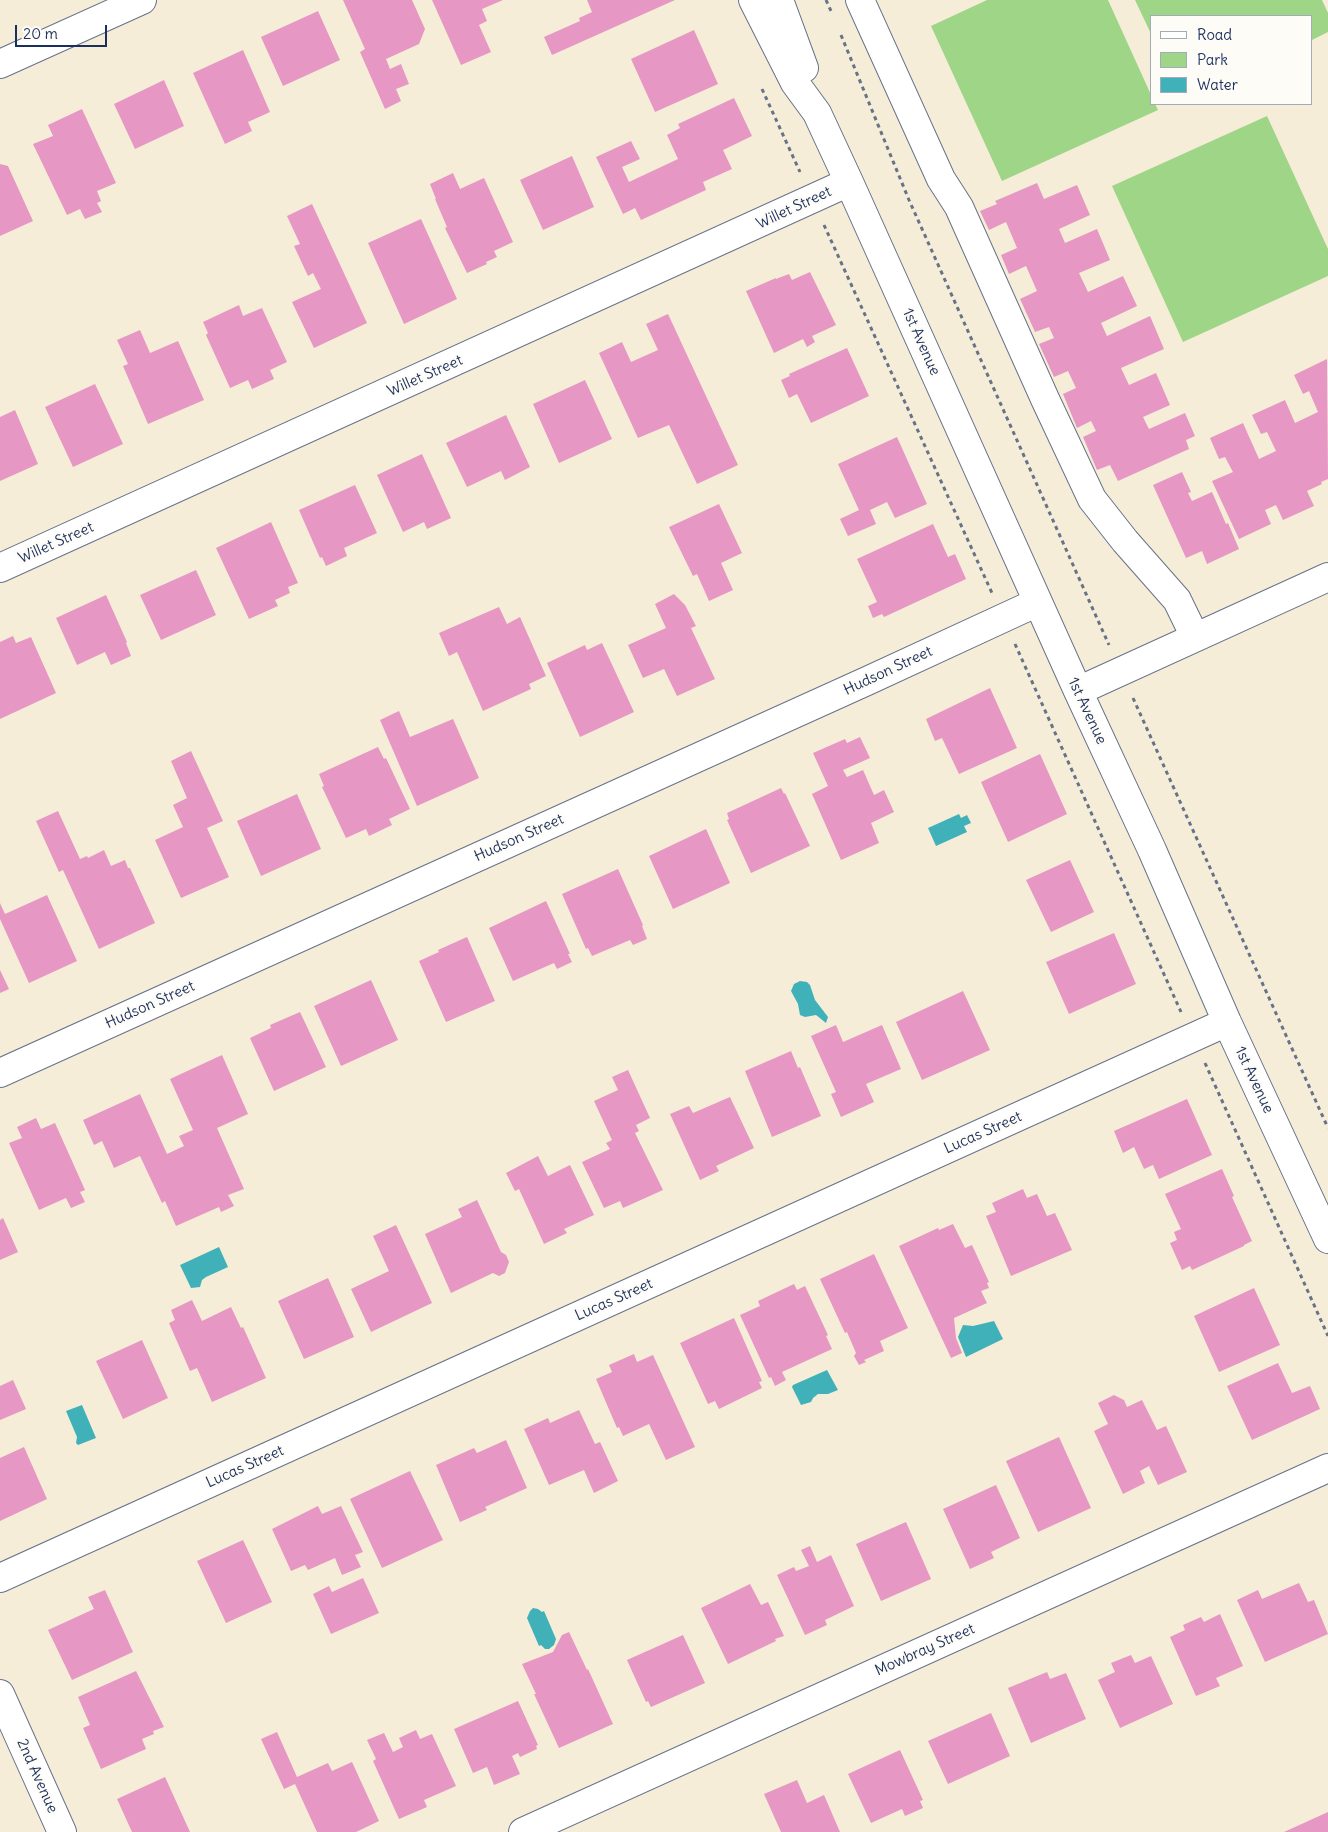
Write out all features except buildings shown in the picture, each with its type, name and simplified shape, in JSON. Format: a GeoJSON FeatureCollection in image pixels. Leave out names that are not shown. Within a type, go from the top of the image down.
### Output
{"type":"FeatureCollection","features":[{"type":"Feature","properties":{"kind":"street"},"geometry":{"type":"LineString","coordinates":[[0,64],[142,0]]}},
{"type":"Feature","properties":{"kind":"street"},"geometry":{"type":"LineString","coordinates":[[754,0],[795,83],[817,113]]}},
{"type":"Feature","properties":{"kind":"street"},"geometry":{"type":"LineString","coordinates":[[779,0],[813,93],[817,113]]}},
{"type":"Feature","properties":{"kind":"street"},"geometry":{"type":"LineString","coordinates":[[860,0],[942,179],[959,207],[1045,400],[1092,499],[1125,541],[1158,576],[1177,600],[1196,637]]}},
{"type":"Feature","properties":{"kind":"street","name":"1st Avenue"},"geometry":{"type":"LineString","coordinates":[[817,113],[1078,691],[1152,850],[1227,1022],[1328,1239]]}},
{"type":"Feature","properties":{"kind":"street","name":"Willet Street"},"geometry":{"type":"LineString","coordinates":[[0,568],[849,182]]}},
{"type":"Feature","properties":{"kind":"street"},"geometry":{"type":"LineString","coordinates":[[1078,691],[1328,576]]}},
{"type":"Feature","properties":{"kind":"street","name":"Hudson Street"},"geometry":{"type":"LineString","coordinates":[[0,1073],[1038,602]]}},
{"type":"Feature","properties":{"kind":"street","name":"Lucas Street"},"geometry":{"type":"LineString","coordinates":[[0,1578],[1227,1022]]}},
{"type":"Feature","properties":{"kind":"street","name":"Mowbray Street"},"geometry":{"type":"LineString","coordinates":[[523,1832],[1328,1468]]}},
{"type":"Feature","properties":{"kind":"street","name":"2nd Avenue"},"geometry":{"type":"LineString","coordinates":[[0,1694],[62,1832]]}},
{"type":"Feature","properties":{"kind":"path"},"geometry":{"type":"LineString","coordinates":[[826,0],[834,18]]}},
{"type":"Feature","properties":{"kind":"path"},"geometry":{"type":"LineString","coordinates":[[837,27],[909,200],[1328,1128]]}},
{"type":"Feature","properties":{"kind":"path"},"geometry":{"type":"LineString","coordinates":[[759,82],[1328,1336]]}},
{"type":"Feature","properties":{"kind":"green space"},"geometry":{"type":"Polygon","coordinates":[[[987,0],[1108,0],[1150,93],[1150,105],[1156,105],[1158,110],[1002,181],[931,26],[987,0]]]}},
{"type":"Feature","properties":{"kind":"green space"},"geometry":{"type":"Polygon","coordinates":[[[1135,0],[1322,0],[1328,13],[1328,32],[1313,40],[1313,15],[1150,15],[1150,32],[1135,0]]]}},
{"type":"Feature","properties":{"kind":"green space"},"geometry":{"type":"Polygon","coordinates":[[[1267,116],[1328,249],[1328,276],[1183,342],[1112,186],[1267,116]]]}},
{"type":"Feature","properties":{"kind":"water"},"geometry":{"type":"Polygon","coordinates":[[[959,814],[961,818],[967,815],[971,823],[964,826],[967,832],[936,846],[928,828],[959,814]]]}},
{"type":"Feature","properties":{"kind":"water"},"geometry":{"type":"Polygon","coordinates":[[[800,981],[807,982],[810,985],[815,1000],[828,1017],[826,1023],[816,1015],[805,1017],[800,1015],[798,1004],[791,991],[794,984],[800,981]]]}},
{"type":"Feature","properties":{"kind":"water"},"geometry":{"type":"Polygon","coordinates":[[[219,1247],[228,1267],[206,1277],[202,1280],[200,1287],[191,1288],[180,1265],[219,1247]]]}},
{"type":"Feature","properties":{"kind":"water"},"geometry":{"type":"Polygon","coordinates":[[[994,1321],[1003,1339],[966,1357],[958,1337],[963,1325],[973,1326],[994,1321]]]}},
{"type":"Feature","properties":{"kind":"water"},"geometry":{"type":"Polygon","coordinates":[[[827,1370],[838,1390],[828,1394],[818,1394],[811,1402],[801,1405],[792,1387],[793,1385],[827,1370]]]}},
{"type":"Feature","properties":{"kind":"water"},"geometry":{"type":"Polygon","coordinates":[[[82,1405],[96,1438],[78,1445],[76,1443],[77,1437],[66,1411],[82,1405]]]}},
{"type":"Feature","properties":{"kind":"water"},"geometry":{"type":"Polygon","coordinates":[[[533,1608],[544,1611],[556,1639],[554,1645],[549,1649],[545,1649],[541,1645],[539,1646],[527,1618],[533,1608]]]}}]}
